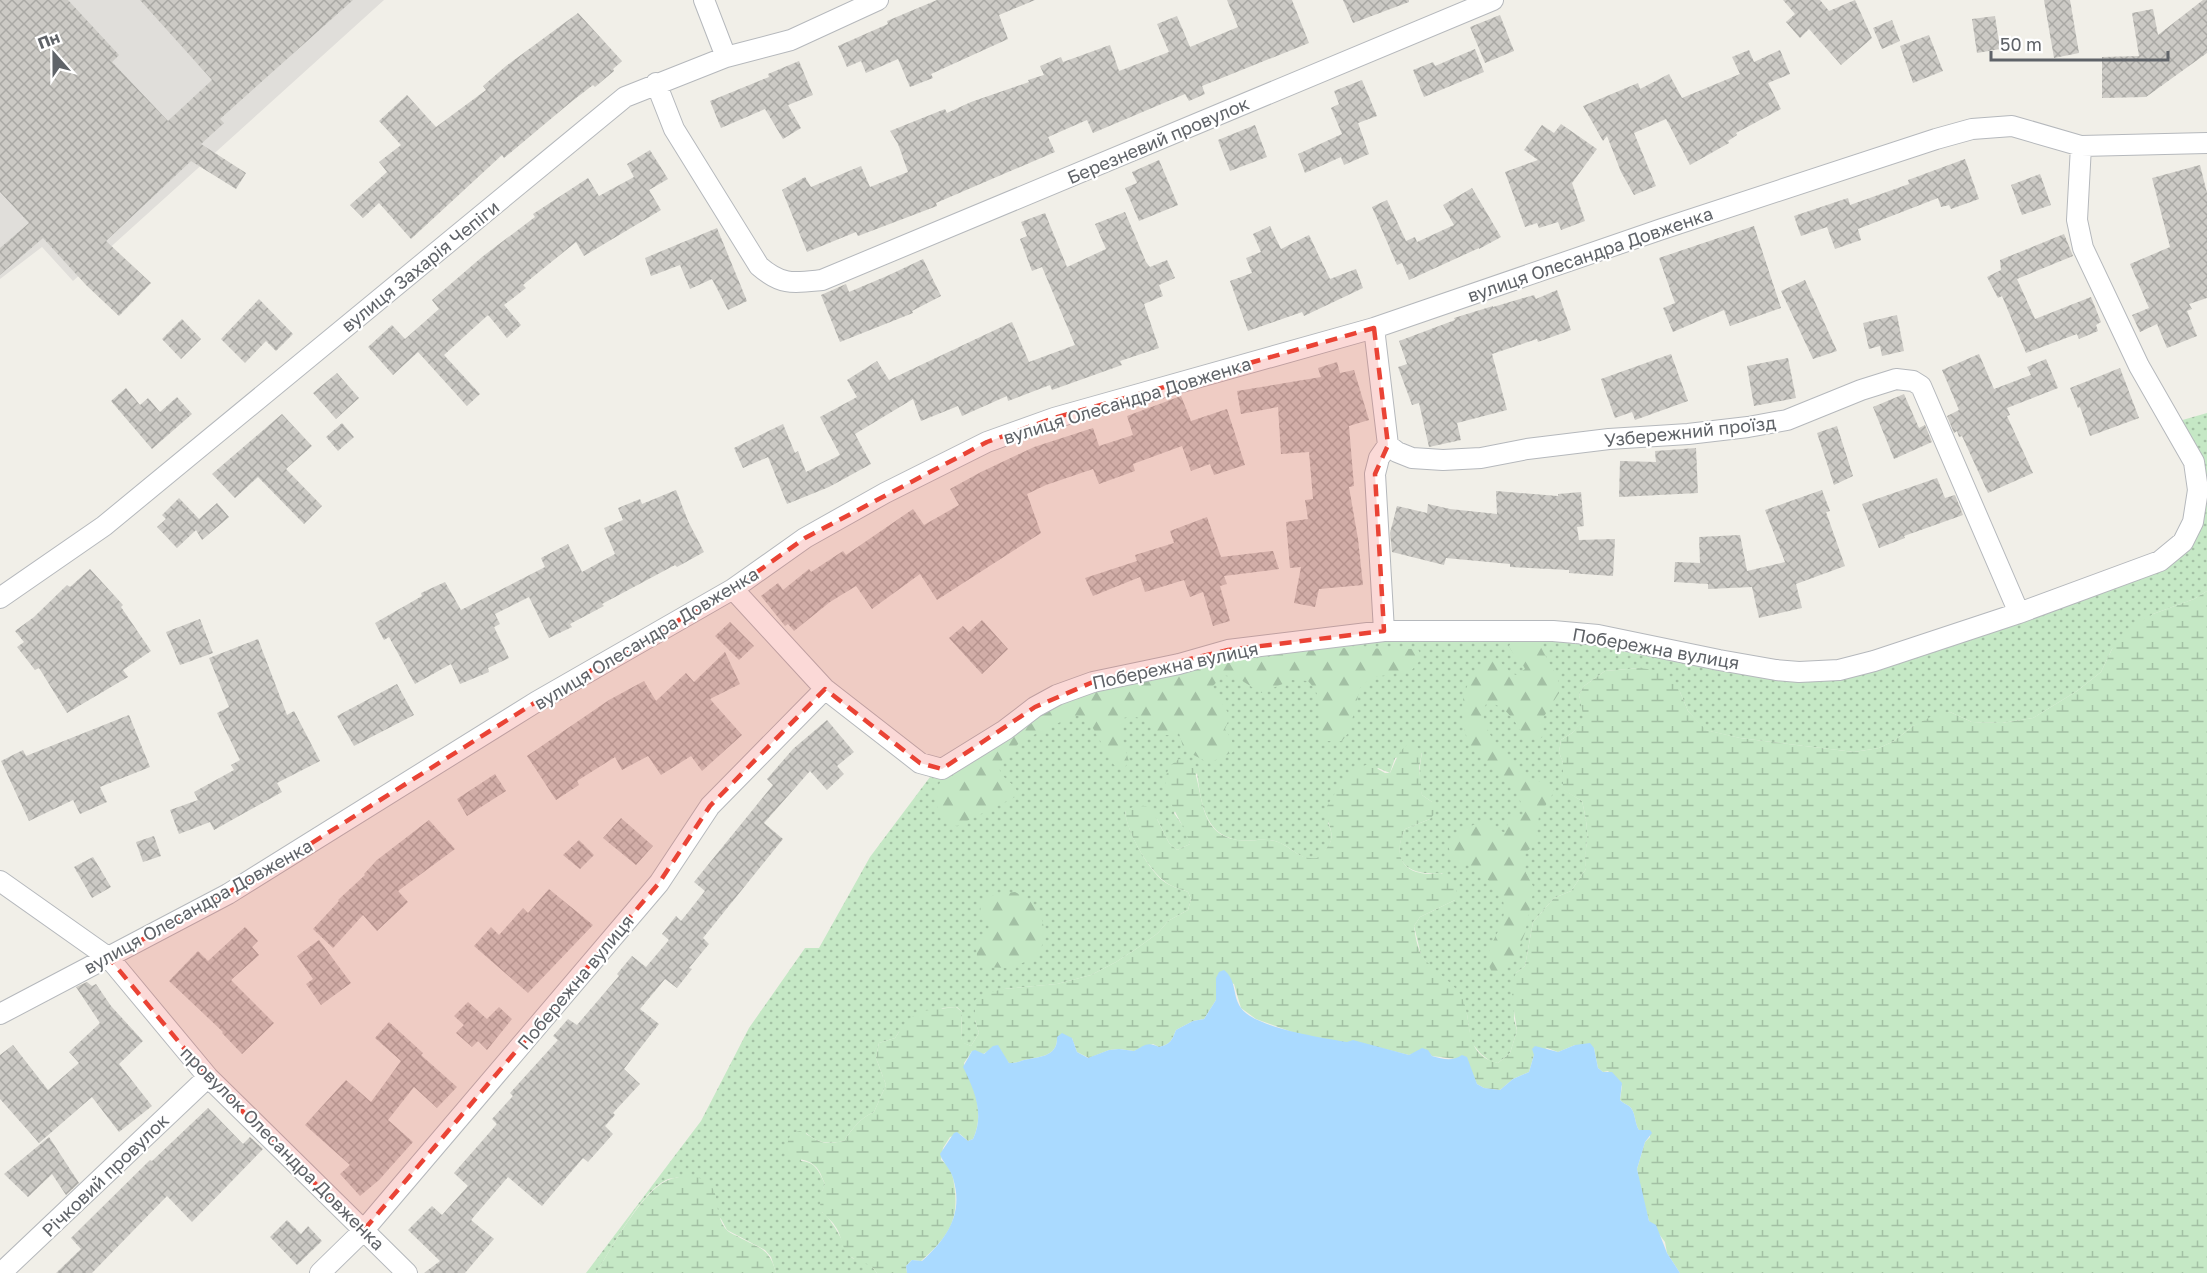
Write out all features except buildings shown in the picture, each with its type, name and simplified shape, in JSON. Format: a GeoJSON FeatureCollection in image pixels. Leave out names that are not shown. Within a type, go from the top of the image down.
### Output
{"type":"FeatureCollection","features":[{"type":"Feature","properties":{"kind":"street"},"geometry":{"type":"LineString","coordinates":[[704,0],[726,57]]}},
{"type":"Feature","properties":{"kind":"street","name":"вулиця Захарія Чепіги"},"geometry":{"type":"LineString","coordinates":[[0,598],[104,526],[625,97],[726,57],[791,40],[878,0]]}},
{"type":"Feature","properties":{"kind":"street","name":"Березневий провулок"},"geometry":{"type":"LineString","coordinates":[[656,83],[674,129],[759,266],[773,278],[796,283],[822,280],[1493,0]]}},
{"type":"Feature","properties":{"kind":"street","name":"вулиця Олесандра Довженка"},"geometry":{"type":"LineString","coordinates":[[0,1014],[228,894],[536,702],[733,589],[805,538],[885,493],[987,442],[1054,418],[1374,328],[1662,229],[1972,129],[2012,126],[2081,146],[2207,143]]}},
{"type":"Feature","properties":{"kind":"street","name":"Побережна вулиця"},"geometry":{"type":"LineString","coordinates":[[320,1273],[363,1231],[659,883],[710,806],[825,688],[920,763],[942,769],[1005,730],[1035,707],[1057,695],[1093,682],[1179,664],[1228,650],[1384,631],[1553,631],[1598,635],[1719,660],[1799,672],[1839,670],[2019,613],[2160,561],[2183,542],[2193,522],[2198,490],[2194,462],[2139,366],[2083,248],[2077,220],[2081,146]]}},
{"type":"Feature","properties":{"kind":"street"},"geometry":{"type":"LineString","coordinates":[[1374,328],[1388,445],[1379,458],[1375,474],[1384,631]]}},
{"type":"Feature","properties":{"kind":"street","name":"Узбережний проїзд"},"geometry":{"type":"LineString","coordinates":[[1388,445],[1397,452],[1412,458],[1443,460],[1480,458],[1610,439],[1748,427],[1787,420],[1861,390],[1896,379],[1913,381],[1921,386],[2019,613]]}},
{"type":"Feature","properties":{"kind":"street"},"geometry":{"type":"LineString","coordinates":[[733,589],[825,688]]}},
{"type":"Feature","properties":{"kind":"street","name":"провулок Олесандра Довженка"},"geometry":{"type":"LineString","coordinates":[[0,881],[109,958],[208,1077],[407,1273]]}},
{"type":"Feature","properties":{"kind":"street","name":"Річковий провулок"},"geometry":{"type":"LineString","coordinates":[[1,1273],[208,1077]]}},
{"type":"Feature","properties":{"kind":"highlighted area"},"geometry":{"type":"Polygon","coordinates":[[[1374,328],[1388,445],[1375,474],[1384,631],[1228,650],[1093,682],[1035,707],[942,769],[920,763],[825,689],[710,806],[659,883],[363,1231],[208,1077],[109,958],[272,868],[536,702],[733,589],[805,538],[987,442],[1054,418],[1374,328]]]}},
{"type":"Feature","properties":{"kind":"shaded area"},"geometry":{"type":"Polygon","coordinates":[[[0,0],[384,0],[73,281],[42,247],[0,279],[0,0]]]}},
{"type":"Feature","properties":{"kind":"green space"},"geometry":{"type":"Polygon","coordinates":[[[2207,413],[2207,591],[2194,599],[2153,614],[2112,649],[2101,672],[2077,691],[2033,718],[2002,723],[1972,722],[1950,712],[1913,726],[1894,741],[1879,748],[1854,752],[1740,738],[1705,730],[1688,711],[1680,692],[1639,668],[1605,671],[1584,686],[1579,695],[1585,719],[1572,733],[1561,740],[1559,752],[1563,763],[1564,790],[1582,801],[1587,830],[1586,869],[1571,891],[1554,898],[1533,922],[1525,966],[1516,973],[1514,1019],[1517,1031],[1510,1053],[1498,1063],[1490,1061],[1481,1054],[1471,1042],[1467,1014],[1421,955],[1414,926],[1420,917],[1455,900],[1442,873],[1420,872],[1412,869],[1405,865],[1399,851],[1405,829],[1430,819],[1432,802],[1422,795],[1420,784],[1422,753],[1395,758],[1390,773],[1378,768],[1328,823],[1331,834],[1330,842],[1317,859],[1299,855],[1275,841],[1237,840],[1217,831],[1206,815],[1197,773],[1174,813],[1187,832],[1190,844],[1177,850],[1169,843],[1157,819],[1125,810],[1133,838],[1156,874],[1171,886],[1188,892],[1191,899],[1188,910],[1168,921],[1158,933],[1136,949],[1091,975],[1057,984],[1004,989],[975,1020],[979,1033],[971,1046],[963,1043],[961,1038],[962,1012],[957,1007],[943,1008],[899,1032],[895,1038],[879,1043],[876,1058],[886,1085],[874,1112],[861,1120],[844,1141],[824,1142],[806,1133],[801,1161],[814,1166],[825,1184],[822,1192],[822,1212],[836,1229],[852,1258],[869,1263],[877,1273],[776,1273],[771,1257],[765,1250],[727,1230],[721,1219],[680,1177],[671,1178],[656,1186],[637,1208],[596,1273],[586,1273],[701,1121],[749,1028],[805,948],[819,948],[870,857],[930,777],[1062,699],[1279,647],[1409,638],[1598,638],[1796,675],[2140,574],[2200,526],[2179,421],[2207,413]]]}},
{"type":"Feature","properties":{"kind":"green space"},"geometry":{"type":"Polygon","coordinates":[[[2207,591],[2207,1273],[1680,1273],[1667,1253],[1665,1242],[1649,1221],[1640,1188],[1637,1169],[1645,1142],[1650,1137],[1650,1130],[1639,1130],[1631,1108],[1620,1100],[1622,1086],[1608,1071],[1603,1072],[1598,1068],[1594,1048],[1575,1045],[1558,1052],[1547,1048],[1534,1055],[1529,1072],[1513,1079],[1500,1090],[1484,1088],[1477,1084],[1471,1071],[1456,1059],[1432,1056],[1425,1049],[1409,1055],[1353,1041],[1348,1043],[1303,1036],[1256,1019],[1241,1008],[1234,984],[1216,978],[1216,1000],[1204,1019],[1193,1021],[1176,1030],[1170,1041],[1163,1046],[1153,1044],[1134,1051],[1109,1050],[1089,1058],[1077,1052],[1072,1038],[1057,1037],[1054,1049],[1046,1055],[1011,1063],[1002,1055],[1001,1050],[990,1050],[983,1054],[972,1051],[964,1063],[977,1103],[976,1132],[973,1139],[968,1141],[960,1134],[950,1137],[943,1148],[941,1160],[952,1173],[955,1197],[953,1218],[945,1236],[921,1261],[912,1260],[906,1266],[907,1273],[877,1273],[869,1265],[846,1252],[838,1230],[822,1212],[820,1198],[825,1184],[818,1170],[812,1163],[793,1156],[785,1150],[791,1133],[800,1131],[825,1143],[844,1141],[861,1120],[874,1112],[886,1085],[876,1058],[879,1043],[895,1038],[907,1020],[922,1011],[956,1007],[962,1012],[961,1038],[964,1043],[971,1046],[979,1033],[975,1020],[975,1000],[983,994],[1004,989],[1057,984],[1091,975],[1136,949],[1158,933],[1168,921],[1188,910],[1191,899],[1188,892],[1172,886],[1150,867],[1133,838],[1125,810],[1136,806],[1146,806],[1157,819],[1169,843],[1177,850],[1190,844],[1166,788],[1166,777],[1170,767],[1179,759],[1191,762],[1208,820],[1224,836],[1247,841],[1275,841],[1299,855],[1317,858],[1328,846],[1332,836],[1325,810],[1348,776],[1369,764],[1385,773],[1390,773],[1404,747],[1408,744],[1415,745],[1422,752],[1419,768],[1422,795],[1432,802],[1435,813],[1430,819],[1405,829],[1400,853],[1405,865],[1411,870],[1419,873],[1440,873],[1447,876],[1455,885],[1456,892],[1455,900],[1420,917],[1414,926],[1417,944],[1424,959],[1460,994],[1473,1044],[1478,1052],[1498,1063],[1510,1053],[1517,1031],[1512,997],[1513,980],[1516,973],[1525,966],[1533,922],[1554,898],[1571,891],[1586,869],[1587,830],[1582,801],[1563,790],[1563,763],[1559,752],[1561,740],[1572,733],[1584,719],[1579,695],[1584,686],[1605,671],[1639,668],[1669,675],[1688,711],[1706,730],[1740,738],[1854,752],[1879,748],[1936,714],[1950,712],[1972,722],[2002,723],[2033,718],[2077,691],[2101,672],[2123,633],[2153,614],[2194,599],[2207,591]]]}},
{"type":"Feature","properties":{"kind":"green space"},"geometry":{"type":"Polygon","coordinates":[[[1524,637],[1538,642],[1558,679],[1559,693],[1541,721],[1544,736],[1538,740],[1525,737],[1506,711],[1488,702],[1484,710],[1484,720],[1488,731],[1504,754],[1523,773],[1550,785],[1554,792],[1539,816],[1536,838],[1531,848],[1525,853],[1523,861],[1534,888],[1525,933],[1515,958],[1496,977],[1489,967],[1488,957],[1503,917],[1504,906],[1500,893],[1469,864],[1456,864],[1451,860],[1448,842],[1480,823],[1492,825],[1505,833],[1510,817],[1522,815],[1525,811],[1515,790],[1470,745],[1465,733],[1462,708],[1468,684],[1484,665],[1495,659],[1516,675],[1525,669],[1509,646],[1513,639],[1524,637]]]}},
{"type":"Feature","properties":{"kind":"green space"},"geometry":{"type":"Polygon","coordinates":[[[1330,648],[1418,649],[1422,658],[1412,670],[1371,678],[1360,688],[1349,732],[1342,741],[1321,741],[1320,702],[1308,681],[1292,680],[1261,693],[1238,678],[1223,675],[1213,686],[1230,717],[1225,729],[1232,741],[1233,752],[1209,763],[1184,750],[1179,733],[1174,731],[1169,735],[1158,735],[1143,720],[1130,717],[1124,718],[1120,730],[1129,762],[1123,769],[1114,765],[1086,716],[1073,716],[1021,741],[998,765],[1002,775],[1019,795],[957,826],[943,821],[937,807],[936,794],[939,784],[954,766],[1024,724],[1076,698],[1126,681],[1164,673],[1241,659],[1330,648]]]}},
{"type":"Feature","properties":{"kind":"green space"},"geometry":{"type":"Polygon","coordinates":[[[1015,892],[1030,900],[1042,920],[1046,935],[1039,953],[1025,962],[1008,968],[983,967],[977,956],[976,944],[990,931],[989,922],[980,915],[981,902],[1002,893],[1015,892]]]}},
{"type":"Feature","properties":{"kind":"green space"},"geometry":{"type":"Polygon","coordinates":[[[693,1176],[710,1184],[714,1190],[718,1212],[726,1229],[762,1249],[770,1258],[776,1273],[596,1273],[627,1222],[646,1197],[666,1181],[693,1176]]]}},
{"type":"Feature","properties":{"kind":"water"},"geometry":{"type":"Polygon","coordinates":[[[1224,970],[1231,978],[1241,1008],[1260,1021],[1307,1035],[1347,1042],[1353,1040],[1409,1055],[1422,1048],[1428,1050],[1432,1056],[1444,1059],[1455,1059],[1462,1055],[1467,1057],[1477,1084],[1484,1088],[1500,1090],[1513,1079],[1529,1072],[1534,1055],[1532,1049],[1535,1046],[1558,1052],[1575,1045],[1590,1043],[1594,1048],[1598,1068],[1603,1072],[1612,1072],[1622,1083],[1620,1100],[1631,1108],[1639,1130],[1650,1130],[1652,1133],[1645,1142],[1637,1169],[1649,1221],[1656,1225],[1667,1253],[1680,1273],[907,1273],[906,1266],[912,1260],[922,1261],[939,1243],[955,1214],[956,1191],[953,1178],[940,1154],[954,1133],[957,1132],[968,1141],[973,1139],[976,1130],[977,1102],[963,1067],[972,1051],[984,1054],[993,1046],[998,1045],[1009,1063],[1015,1063],[1041,1057],[1051,1052],[1057,1037],[1062,1033],[1072,1038],[1077,1052],[1088,1058],[1109,1050],[1134,1051],[1148,1044],[1163,1046],[1170,1041],[1176,1030],[1193,1021],[1204,1019],[1216,1000],[1216,978],[1219,972],[1224,970]]]}}]}
